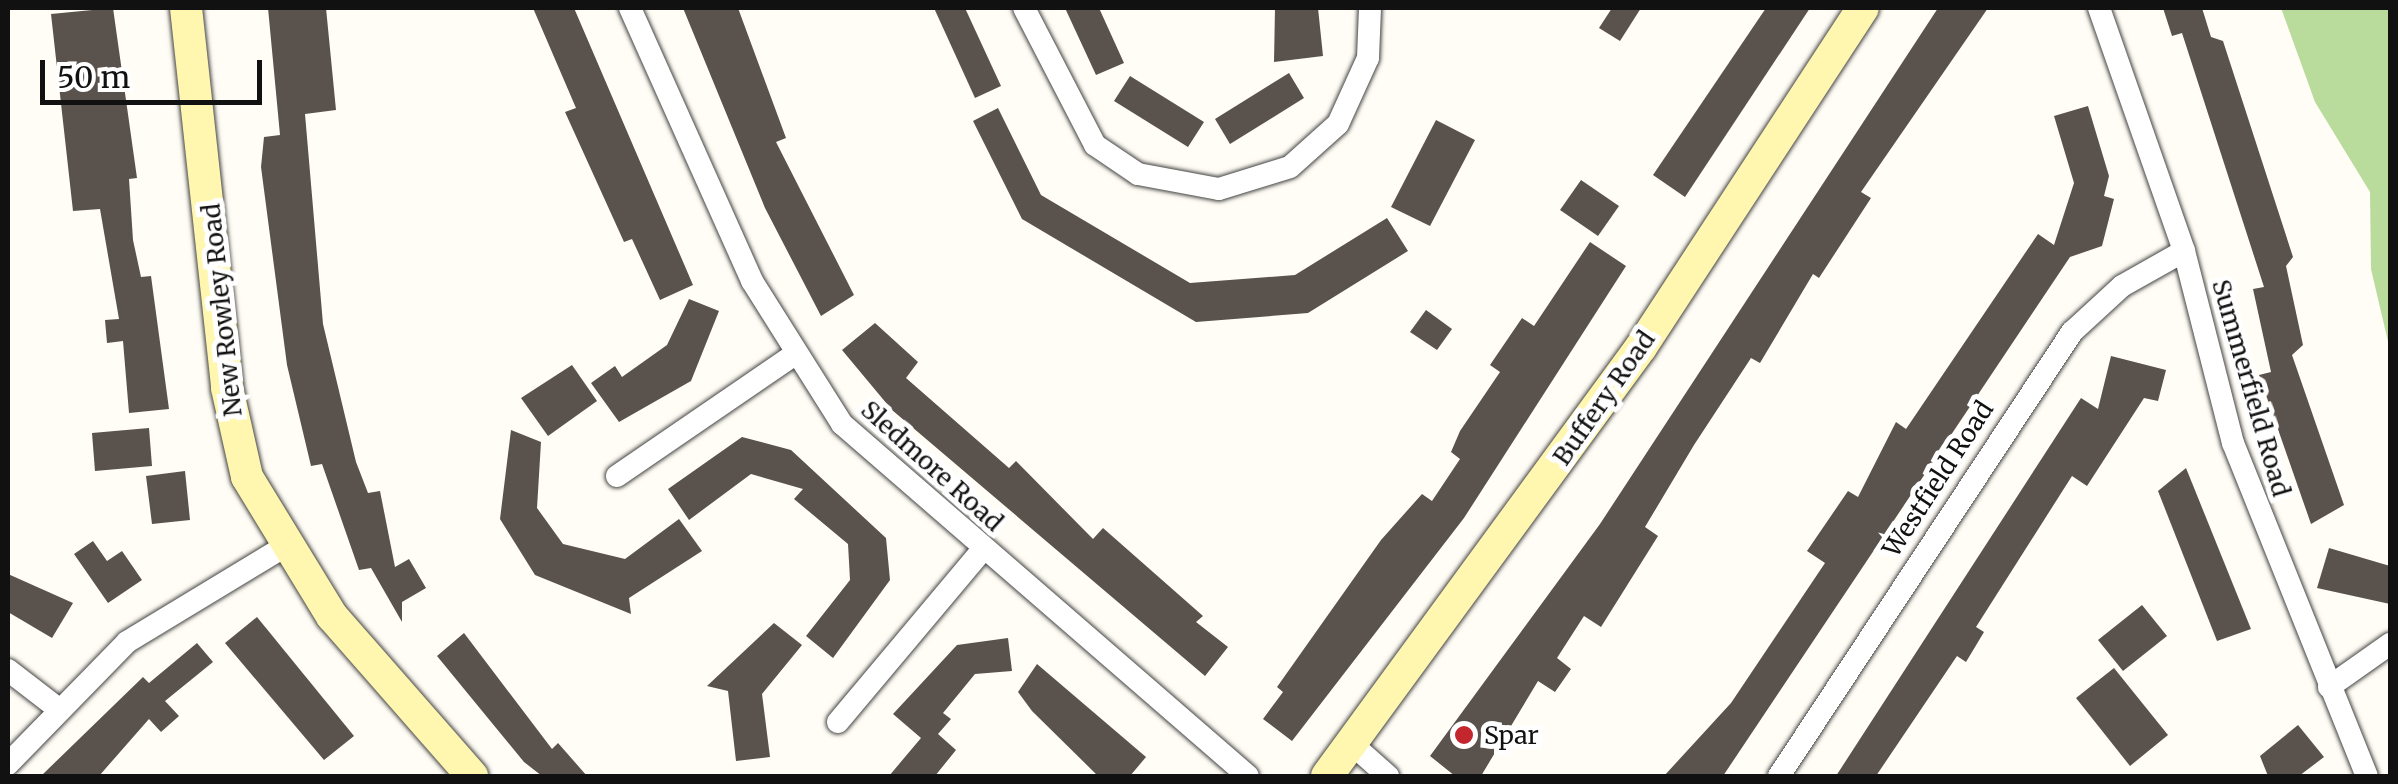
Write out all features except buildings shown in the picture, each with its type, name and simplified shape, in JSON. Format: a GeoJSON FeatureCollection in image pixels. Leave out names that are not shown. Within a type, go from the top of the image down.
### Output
{"type":"FeatureCollection","features":[{"type":"Feature","properties":{"kind":"street","name":"New Rowley Road"},"geometry":{"type":"LineString","coordinates":[[186,8],[227,388],[247,477],[332,616],[472,776]]}},
{"type":"Feature","properties":{"kind":"street","name":"Sledmore Road"},"geometry":{"type":"LineString","coordinates":[[630,8],[752,281],[842,424],[1248,776]]}},
{"type":"Feature","properties":{"kind":"street"},"geometry":{"type":"LineString","coordinates":[[1024,8],[1095,145],[1150,178],[1220,189],[1290,167],[1338,124],[1368,58],[1370,8]]}},
{"type":"Feature","properties":{"kind":"street","name":"Buffery Road"},"geometry":{"type":"LineString","coordinates":[[1327,776],[1353,746],[1641,347],[1863,8]]}},
{"type":"Feature","properties":{"kind":"street","name":"Summerfield Road"},"geometry":{"type":"LineString","coordinates":[[2099,8],[2184,251],[2234,444],[2367,776]]}},
{"type":"Feature","properties":{"kind":"street","name":"Westfield Road"},"geometry":{"type":"LineString","coordinates":[[1779,776],[2072,332],[2122,286],[2184,251]]}},
{"type":"Feature","properties":{"kind":"street"},"geometry":{"type":"LineString","coordinates":[[616,476],[795,354]]}},
{"type":"Feature","properties":{"kind":"street"},"geometry":{"type":"LineString","coordinates":[[8,764],[56,707],[127,642],[287,545]]}},
{"type":"Feature","properties":{"kind":"street"},"geometry":{"type":"LineString","coordinates":[[838,722],[983,549]]}},
{"type":"Feature","properties":{"kind":"street"},"geometry":{"type":"LineString","coordinates":[[2330,686],[2390,644]]}},
{"type":"Feature","properties":{"kind":"street"},"geometry":{"type":"LineString","coordinates":[[8,670],[56,707]]}},
{"type":"Feature","properties":{"kind":"street"},"geometry":{"type":"LineString","coordinates":[[1353,746],[1388,776]]}},
{"type":"Feature","properties":{"kind":"green space"},"geometry":{"type":"Polygon","coordinates":[[[2281,8],[2390,8],[2390,350],[2371,269],[2370,192],[2315,102],[2281,8]]]}},
{"type":"Feature","properties":{"kind":"place","name":"Spar"},"geometry":{"type":"Point","coordinates":[1464,735]}}]}
